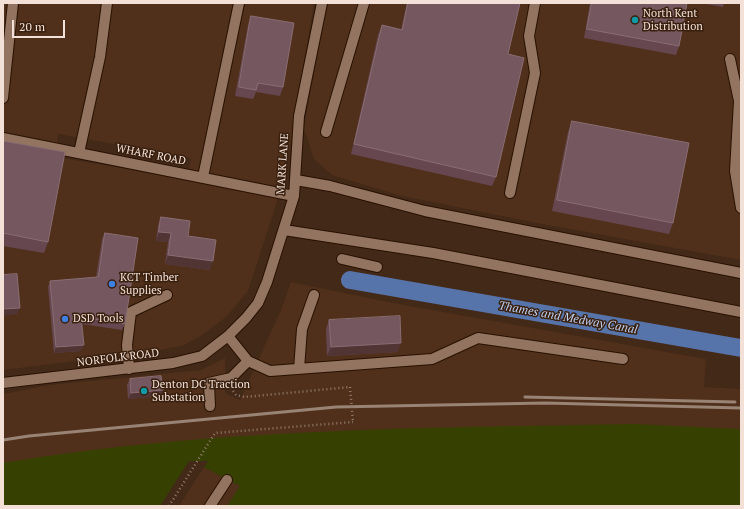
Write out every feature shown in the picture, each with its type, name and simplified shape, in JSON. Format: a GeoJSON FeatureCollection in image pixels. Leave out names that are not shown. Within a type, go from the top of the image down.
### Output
{"type":"FeatureCollection","features":[{"type":"Feature","properties":{"kind":"street"},"geometry":{"type":"LineString","coordinates":[[3,98],[13,3]]}},
{"type":"Feature","properties":{"kind":"street"},"geometry":{"type":"LineString","coordinates":[[79,153],[100,57],[107,3]]}},
{"type":"Feature","properties":{"kind":"street"},"geometry":{"type":"LineString","coordinates":[[203,177],[239,3]]}},
{"type":"Feature","properties":{"kind":"street","name":"MARK LANE"},"geometry":{"type":"LineString","coordinates":[[228,336],[246,318],[261,297],[294,196],[296,180],[295,148],[299,116],[322,3]]}},
{"type":"Feature","properties":{"kind":"street"},"geometry":{"type":"LineString","coordinates":[[326,132],[364,3]]}},
{"type":"Feature","properties":{"kind":"street"},"geometry":{"type":"LineString","coordinates":[[510,193],[535,73],[530,36],[535,3]]}},
{"type":"Feature","properties":{"kind":"street"},"geometry":{"type":"LineString","coordinates":[[730,59],[739,101],[735,171],[741,208]]}},
{"type":"Feature","properties":{"kind":"street","name":"WHARF ROAD"},"geometry":{"type":"LineString","coordinates":[[3,138],[294,196]]}},
{"type":"Feature","properties":{"kind":"street"},"geometry":{"type":"LineString","coordinates":[[296,180],[336,188],[425,211],[741,273]]}},
{"type":"Feature","properties":{"kind":"street"},"geometry":{"type":"LineString","coordinates":[[284,230],[433,253],[741,312]]}},
{"type":"Feature","properties":{"kind":"street"},"geometry":{"type":"LineString","coordinates":[[342,259],[377,267]]}},
{"type":"Feature","properties":{"kind":"street"},"geometry":{"type":"LineString","coordinates":[[129,369],[127,345],[131,312],[167,295]]}},
{"type":"Feature","properties":{"kind":"street"},"geometry":{"type":"LineString","coordinates":[[299,369],[302,328],[314,295]]}},
{"type":"Feature","properties":{"kind":"street"},"geometry":{"type":"LineString","coordinates":[[228,336],[248,361],[270,371],[432,359],[478,338],[623,359]]}},
{"type":"Feature","properties":{"kind":"street","name":"NORFOLK ROAD"},"geometry":{"type":"LineString","coordinates":[[3,383],[173,363],[202,356],[228,336]]}},
{"type":"Feature","properties":{"kind":"street"},"geometry":{"type":"LineString","coordinates":[[210,406],[209,383],[231,378],[248,361]]}},
{"type":"Feature","properties":{"kind":"street"},"geometry":{"type":"LineString","coordinates":[[210,506],[226,480]]}},
{"type":"Feature","properties":{"kind":"path"},"geometry":{"type":"LineString","coordinates":[[169,506],[215,433],[353,422],[350,387],[245,396],[236,395],[231,388],[231,378]]}},
{"type":"Feature","properties":{"kind":"shaded area"},"geometry":{"type":"Polygon","coordinates":[[[3,3],[314,3],[284,180],[248,291],[227,316],[201,336],[181,346],[155,351],[3,370],[3,3]],[[58,134],[55,157],[187,179],[191,158],[58,134]]]}},
{"type":"Feature","properties":{"kind":"shaded area"},"geometry":{"type":"Polygon","coordinates":[[[327,3],[741,3],[741,260],[537,223],[398,195],[332,175],[314,159],[304,128],[327,3]]]}},
{"type":"Feature","properties":{"kind":"shaded area"},"geometry":{"type":"Polygon","coordinates":[[[291,282],[393,303],[706,359],[704,387],[741,389],[741,432],[510,431],[3,475],[3,394],[50,385],[201,370],[225,358],[225,393],[240,400],[281,310],[291,282]]]}},
{"type":"Feature","properties":{"kind":"shaded area"},"geometry":{"type":"Polygon","coordinates":[[[204,467],[240,486],[227,506],[179,506],[204,467]]]}},
{"type":"Feature","properties":{"kind":"green space"},"geometry":{"type":"Polygon","coordinates":[[[633,424],[741,429],[741,506],[227,506],[240,486],[204,467],[208,461],[189,461],[160,506],[3,506],[3,463],[81,451],[238,436],[317,432],[633,424]]]}},
{"type":"Feature","properties":{"kind":"building"},"geometry":{"type":"Polygon","coordinates":[[[408,3],[520,3],[508,54],[524,58],[496,177],[354,144],[382,25],[402,30],[408,3]]]}},
{"type":"Feature","properties":{"kind":"building","name":"North Kent Distribution"},"geometry":{"type":"Polygon","coordinates":[[[592,3],[687,3],[679,46],[587,29],[592,3]]]}},
{"type":"Feature","properties":{"kind":"building"},"geometry":{"type":"Polygon","coordinates":[[[251,16],[294,23],[283,87],[258,83],[256,90],[239,87],[251,16]]]}},
{"type":"Feature","properties":{"kind":"building"},"geometry":{"type":"Polygon","coordinates":[[[572,121],[689,143],[673,223],[557,200],[572,121]]]}},
{"type":"Feature","properties":{"kind":"building"},"geometry":{"type":"Polygon","coordinates":[[[3,141],[65,152],[48,242],[3,233],[3,141]]]}},
{"type":"Feature","properties":{"kind":"building"},"geometry":{"type":"Polygon","coordinates":[[[161,217],[190,221],[188,236],[216,240],[213,261],[168,255],[171,233],[159,232],[161,217]]]}},
{"type":"Feature","properties":{"kind":"building"},"geometry":{"type":"Polygon","coordinates":[[[105,233],[138,238],[125,324],[81,317],[84,345],[56,347],[50,281],[98,277],[105,233]]]}},
{"type":"Feature","properties":{"kind":"building"},"geometry":{"type":"Polygon","coordinates":[[[17,274],[20,308],[3,309],[3,275],[17,274]]]}},
{"type":"Feature","properties":{"kind":"building"},"geometry":{"type":"Polygon","coordinates":[[[400,316],[401,343],[331,347],[329,320],[400,316]]]}},
{"type":"Feature","properties":{"kind":"building"},"geometry":{"type":"Polygon","coordinates":[[[161,376],[163,390],[131,393],[130,379],[161,376]]]}},
{"type":"Feature","properties":{"kind":"waterway","name":"Thames and Medway Canal"},"geometry":{"type":"LineString","coordinates":[[350,280],[741,348]]}},
{"type":"Feature","properties":{"kind":"railway"},"geometry":{"type":"LineString","coordinates":[[525,397],[735,402]]}},
{"type":"Feature","properties":{"kind":"railway"},"geometry":{"type":"LineString","coordinates":[[3,440],[29,436],[336,407],[545,403],[741,408]]}},
{"type":"Feature","properties":{"kind":"place","name":"North Kent Distribution"},"geometry":{"type":"Point","coordinates":[635,20]}},
{"type":"Feature","properties":{"kind":"place","name":"KCT Timber Supplies"},"geometry":{"type":"Point","coordinates":[112,284]}},
{"type":"Feature","properties":{"kind":"place","name":"DSD Tools"},"geometry":{"type":"Point","coordinates":[65,319]}},
{"type":"Feature","properties":{"kind":"place","name":"Denton DC Traction Substation"},"geometry":{"type":"Point","coordinates":[144,391]}}]}
